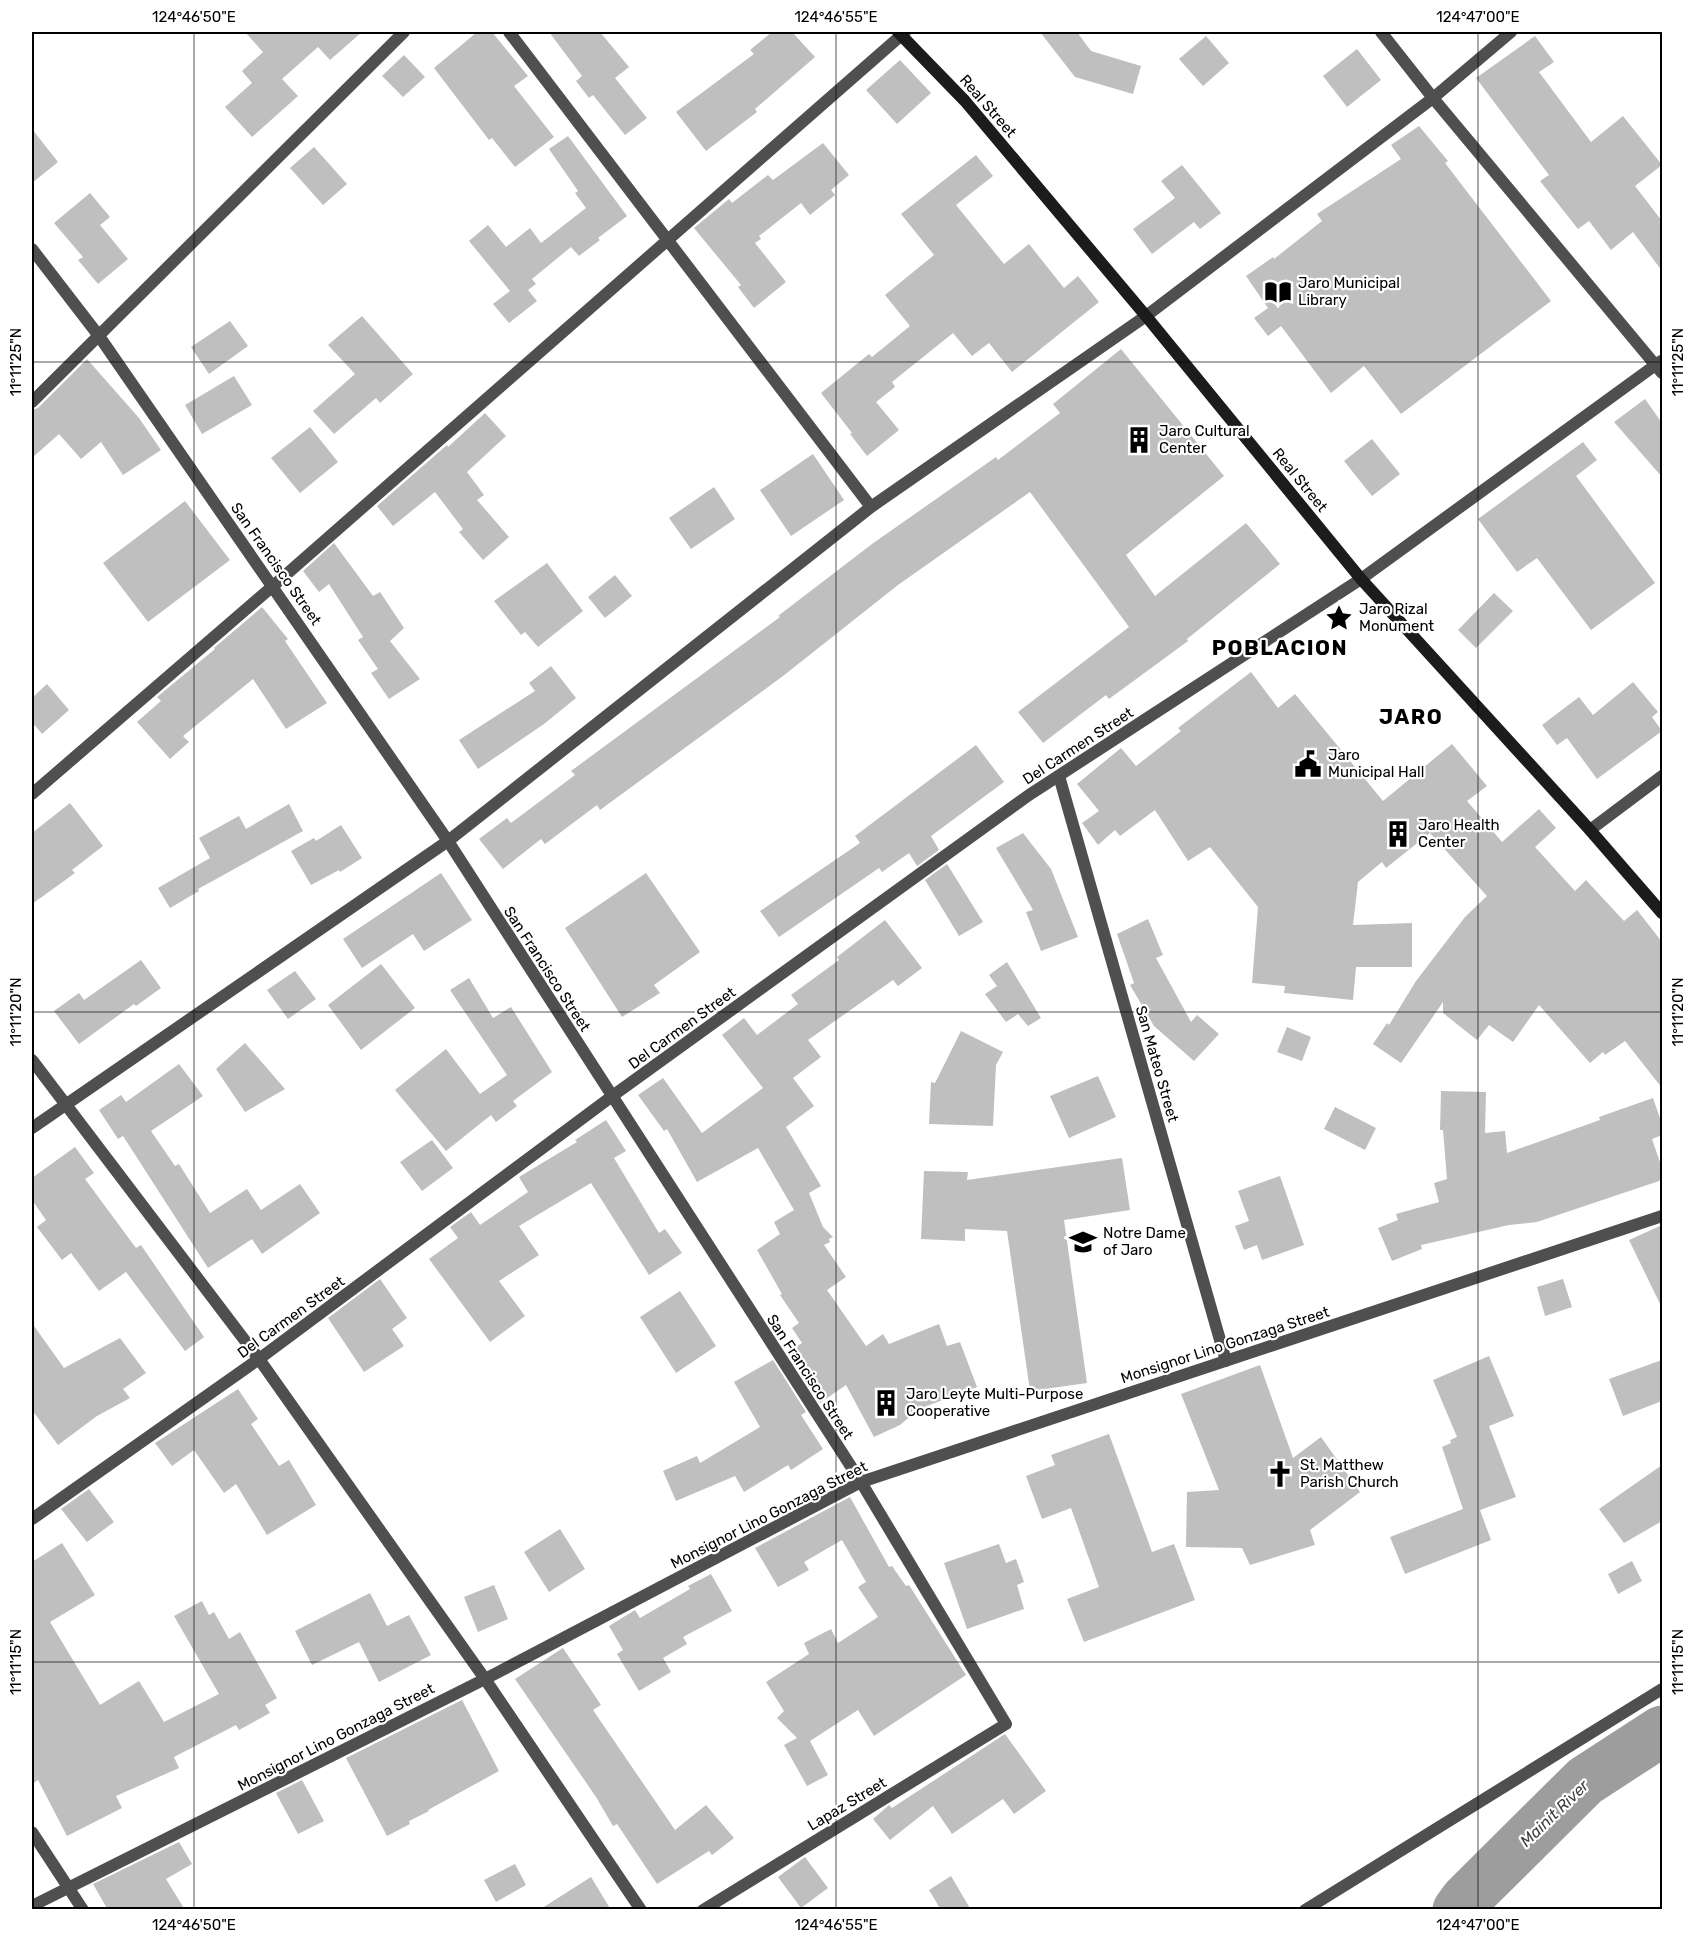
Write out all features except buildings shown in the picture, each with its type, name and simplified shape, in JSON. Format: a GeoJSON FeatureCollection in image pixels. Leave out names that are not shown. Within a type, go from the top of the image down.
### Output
{"type":"FeatureCollection","features":[{"type":"Feature","properties":{"kind":"main road","name":"Real Street"},"geometry":{"type":"LineString","coordinates":[[901,33],[965,101],[1146,316],[1361,579],[1590,830],[1662,913]]}},
{"type":"Feature","properties":{"kind":"street"},"geometry":{"type":"LineString","coordinates":[[32,402],[404,32]]}},
{"type":"Feature","properties":{"kind":"street"},"geometry":{"type":"LineString","coordinates":[[509,32],[871,507]]}},
{"type":"Feature","properties":{"kind":"street"},"geometry":{"type":"LineString","coordinates":[[1381,32],[1433,98],[1660,366]]}},
{"type":"Feature","properties":{"kind":"street"},"geometry":{"type":"LineString","coordinates":[[32,1128],[448,841],[871,507],[1146,316],[1433,98],[1511,32]]}},
{"type":"Feature","properties":{"kind":"street"},"geometry":{"type":"LineString","coordinates":[[32,794],[273,586],[901,33]]}},
{"type":"Feature","properties":{"kind":"street","name":"San Francisco Street"},"geometry":{"type":"LineString","coordinates":[[32,249],[99,336],[448,841],[861,1482],[1006,1724]]}},
{"type":"Feature","properties":{"kind":"street","name":"Del Carmen Street"},"geometry":{"type":"LineString","coordinates":[[32,1519],[259,1359],[611,1097],[1059,776],[1361,579],[1660,366]]}},
{"type":"Feature","properties":{"kind":"street","name":"San Mateo Street"},"geometry":{"type":"LineString","coordinates":[[1059,776],[1226,1361]]}},
{"type":"Feature","properties":{"kind":"street"},"geometry":{"type":"LineString","coordinates":[[1590,830],[1662,776]]}},
{"type":"Feature","properties":{"kind":"street"},"geometry":{"type":"LineString","coordinates":[[32,1060],[259,1359],[485,1679],[641,1910]]}},
{"type":"Feature","properties":{"kind":"street","name":"Monsignor Lino Gonzaga Street"},"geometry":{"type":"LineString","coordinates":[[32,1906],[485,1679],[861,1482],[1662,1215]]}},
{"type":"Feature","properties":{"kind":"street"},"geometry":{"type":"LineString","coordinates":[[1305,1910],[1662,1689]]}},
{"type":"Feature","properties":{"kind":"street","name":"Lapaz Street"},"geometry":{"type":"LineString","coordinates":[[703,1910],[1006,1724]]}},
{"type":"Feature","properties":{"kind":"street"},"geometry":{"type":"LineString","coordinates":[[32,1832],[83,1910]]}},
{"type":"Feature","properties":{"kind":"waterway","name":"Mainit River"},"geometry":{"type":"LineString","coordinates":[[1458,1910],[1466,1899],[1585,1781],[1662,1731]]}},
{"type":"Feature","properties":{"kind":"place","name":"Jaro Municipal Library"},"geometry":{"type":"Point","coordinates":[1278,292]}},
{"type":"Feature","properties":{"kind":"place","name":"Jaro Cultural Center"},"geometry":{"type":"Point","coordinates":[1139,440]}},
{"type":"Feature","properties":{"kind":"place","name":"Jaro Rizal Monument"},"geometry":{"type":"Point","coordinates":[1339,618]}},
{"type":"Feature","properties":{"kind":"place","name":"Jaro Municipal Hall"},"geometry":{"type":"Point","coordinates":[1308,764]}},
{"type":"Feature","properties":{"kind":"place","name":"Jaro Health Center"},"geometry":{"type":"Point","coordinates":[1398,834]}},
{"type":"Feature","properties":{"kind":"place","name":"Notre Dame of Jaro"},"geometry":{"type":"Point","coordinates":[1083,1242]}},
{"type":"Feature","properties":{"kind":"place","name":"Jaro Leyte Multi-Purpose Cooperative"},"geometry":{"type":"Point","coordinates":[886,1403]}},
{"type":"Feature","properties":{"kind":"place","name":"St. Matthew Parish Church"},"geometry":{"type":"Point","coordinates":[1280,1474]}},
{"type":"Feature","properties":{"kind":"district","name":"POBLACION"},"geometry":{"type":"Point","coordinates":[1280,648]}},
{"type":"Feature","properties":{"kind":"district","name":"JARO"},"geometry":{"type":"Point","coordinates":[1411,717]}}]}
